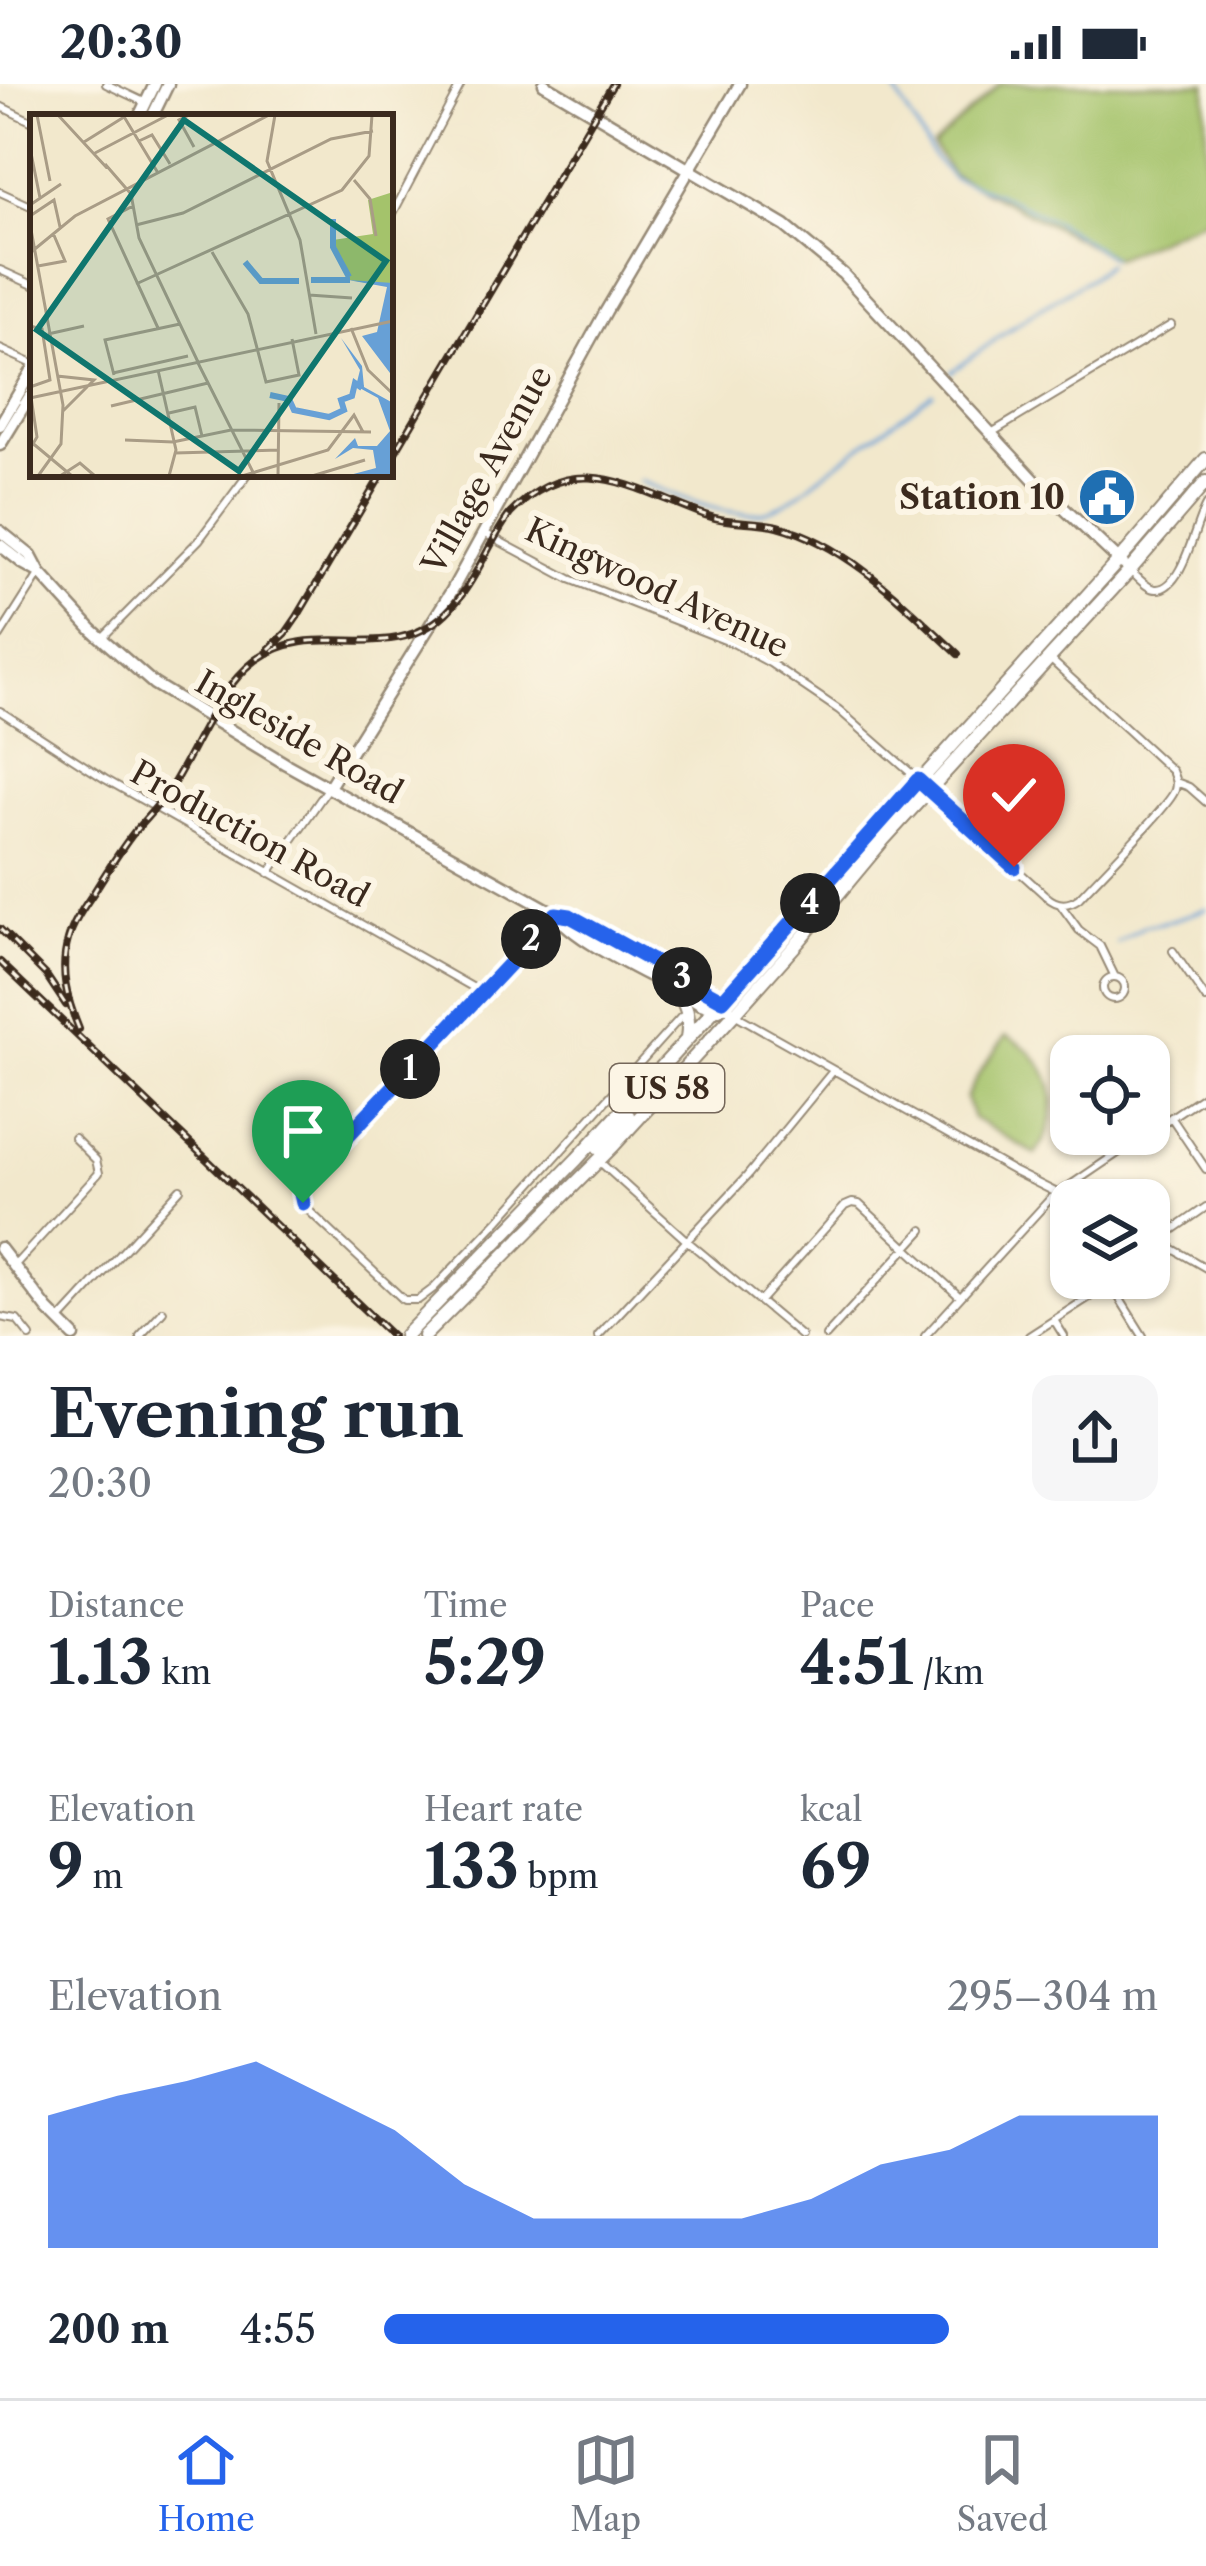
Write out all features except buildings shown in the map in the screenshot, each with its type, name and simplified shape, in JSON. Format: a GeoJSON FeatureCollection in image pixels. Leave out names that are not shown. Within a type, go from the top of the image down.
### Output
{"type":"FeatureCollection","features":[{"type":"Feature","properties":{"kind":"main road","name":"US 58"},"geometry":{"type":"LineString","coordinates":[[1154,531],[1206,459]]}},
{"type":"Feature","properties":{"kind":"main road","name":"US 58"},"geometry":{"type":"LineString","coordinates":[[424,1336],[454,1294],[687,1039],[1154,531],[1206,482]]}},
{"type":"Feature","properties":{"kind":"main road","name":"US 58"},"geometry":{"type":"LineString","coordinates":[[405,1336],[598,1160],[734,1014],[924,785],[1050,658],[1124,565]]}},
{"type":"Feature","properties":{"kind":"main road"},"geometry":{"type":"LineString","coordinates":[[672,988],[689,1013],[687,1039]]}},
{"type":"Feature","properties":{"kind":"main road"},"geometry":{"type":"LineString","coordinates":[[575,1162],[598,1160],[600,1146],[626,1120],[634,1097]]}},
{"type":"Feature","properties":{"kind":"street"},"geometry":{"type":"LineString","coordinates":[[106,84],[152,109]]}},
{"type":"Feature","properties":{"kind":"street"},"geometry":{"type":"LineString","coordinates":[[152,109],[155,84]]}},
{"type":"Feature","properties":{"kind":"street"},"geometry":{"type":"LineString","coordinates":[[152,109],[168,84]]}},
{"type":"Feature","properties":{"kind":"street"},"geometry":{"type":"LineString","coordinates":[[393,213],[461,84]]}},
{"type":"Feature","properties":{"kind":"street"},"geometry":{"type":"LineString","coordinates":[[544,84],[785,226],[824,256],[1038,484],[1151,588],[1168,585],[1183,564],[1206,505]]}},
{"type":"Feature","properties":{"kind":"street","name":"Village Avenue"},"geometry":{"type":"LineString","coordinates":[[269,873],[415,652],[740,84]]}},
{"type":"Feature","properties":{"kind":"street"},"geometry":{"type":"LineString","coordinates":[[0,106],[30,121]]}},
{"type":"Feature","properties":{"kind":"street"},"geometry":{"type":"LineString","coordinates":[[0,192],[30,206]]}},
{"type":"Feature","properties":{"kind":"street"},"geometry":{"type":"LineString","coordinates":[[0,270],[30,284]]}},
{"type":"Feature","properties":{"kind":"street"},"geometry":{"type":"LineString","coordinates":[[990,434],[1171,325]]}},
{"type":"Feature","properties":{"kind":"street"},"geometry":{"type":"LineString","coordinates":[[0,350],[30,365]]}},
{"type":"Feature","properties":{"kind":"street"},"geometry":{"type":"LineString","coordinates":[[0,445],[3,428],[30,372]]}},
{"type":"Feature","properties":{"kind":"street"},"geometry":{"type":"LineString","coordinates":[[3,428],[30,395]]}},
{"type":"Feature","properties":{"kind":"street"},"geometry":{"type":"LineString","coordinates":[[101,639],[195,545],[246,477]]}},
{"type":"Feature","properties":{"kind":"street","name":"Ingleside Road"},"geometry":{"type":"LineString","coordinates":[[0,531],[31,556],[40,573]]}},
{"type":"Feature","properties":{"kind":"street","name":"Kingwood Avenue"},"geometry":{"type":"LineString","coordinates":[[484,532],[570,579],[735,644],[839,710],[1060,904],[1079,930],[1100,946],[1115,977]]}},
{"type":"Feature","properties":{"kind":"street","name":"Ingleside Road"},"geometry":{"type":"LineString","coordinates":[[0,545],[40,573],[137,671],[185,704],[1050,1189]]}},
{"type":"Feature","properties":{"kind":"street"},"geometry":{"type":"LineString","coordinates":[[0,636],[40,573]]}},
{"type":"Feature","properties":{"kind":"street"},"geometry":{"type":"LineString","coordinates":[[1050,658],[1167,766],[1176,782],[1206,802]]}},
{"type":"Feature","properties":{"kind":"street","name":"Production Road"},"geometry":{"type":"LineString","coordinates":[[0,711],[105,779],[481,992]]}},
{"type":"Feature","properties":{"kind":"street"},"geometry":{"type":"LineString","coordinates":[[1060,904],[1079,898],[1173,795],[1176,782]]}},
{"type":"Feature","properties":{"kind":"street"},"geometry":{"type":"LineString","coordinates":[[556,914],[304,1182],[303,1203],[404,1300],[413,1302],[426,1295],[681,1017]]}},
{"type":"Feature","properties":{"kind":"street","name":"Ingleside Road"},"geometry":{"type":"LineString","coordinates":[[556,914],[584,938],[672,988],[719,1005]]}},
{"type":"Feature","properties":{"kind":"street"},"geometry":{"type":"LineString","coordinates":[[1173,951],[1206,999]]}},
{"type":"Feature","properties":{"kind":"street"},"geometry":{"type":"LineString","coordinates":[[598,1336],[747,1176],[833,1071]]}},
{"type":"Feature","properties":{"kind":"street"},"geometry":{"type":"LineString","coordinates":[[1206,1094],[1171,1117],[1206,1169]]}},
{"type":"Feature","properties":{"kind":"street"},"geometry":{"type":"LineString","coordinates":[[581,1129],[594,1141]]}},
{"type":"Feature","properties":{"kind":"street"},"geometry":{"type":"LineString","coordinates":[[14,1266],[99,1173],[96,1160],[74,1138]]}},
{"type":"Feature","properties":{"kind":"street"},"geometry":{"type":"LineString","coordinates":[[1079,1179],[1114,1155]]}},
{"type":"Feature","properties":{"kind":"street"},"geometry":{"type":"LineString","coordinates":[[598,1160],[801,1336]]}},
{"type":"Feature","properties":{"kind":"street"},"geometry":{"type":"LineString","coordinates":[[58,1322],[180,1190]]}},
{"type":"Feature","properties":{"kind":"street"},"geometry":{"type":"LineString","coordinates":[[925,1336],[1050,1201]]}},
{"type":"Feature","properties":{"kind":"street"},"geometry":{"type":"LineString","coordinates":[[761,1300],[852,1203],[860,1204],[960,1297]]}},
{"type":"Feature","properties":{"kind":"street"},"geometry":{"type":"LineString","coordinates":[[1170,1233],[1206,1207]]}},
{"type":"Feature","properties":{"kind":"street"},"geometry":{"type":"LineString","coordinates":[[826,1336],[923,1230]]}},
{"type":"Feature","properties":{"kind":"street"},"geometry":{"type":"LineString","coordinates":[[1170,1247],[1206,1268]]}},
{"type":"Feature","properties":{"kind":"street"},"geometry":{"type":"LineString","coordinates":[[0,1248],[74,1336]]}},
{"type":"Feature","properties":{"kind":"street"},"geometry":{"type":"LineString","coordinates":[[426,1295],[436,1302]]}},
{"type":"Feature","properties":{"kind":"street"},"geometry":{"type":"LineString","coordinates":[[1029,1336],[1086,1299]]}},
{"type":"Feature","properties":{"kind":"street"},"geometry":{"type":"LineString","coordinates":[[1121,1299],[1143,1336]]}},
{"type":"Feature","properties":{"kind":"street"},"geometry":{"type":"LineString","coordinates":[[140,1336],[163,1311]]}},
{"type":"Feature","properties":{"kind":"street"},"geometry":{"type":"LineString","coordinates":[[0,1318],[23,1324],[30,1336]]}},
{"type":"Feature","properties":{"kind":"street"},"geometry":{"type":"LineString","coordinates":[[1054,1320],[1064,1336]]}},
{"type":"Feature","properties":{"kind":"green space"},"geometry":{"type":"Polygon","coordinates":[[[1000,84],[1206,84],[1206,218],[1115,258],[952,174],[933,146],[1000,84]]]}},
{"type":"Feature","properties":{"kind":"green space"},"geometry":{"type":"Polygon","coordinates":[[[1006,1036],[1036,1058],[1050,1084],[1050,1123],[1035,1154],[973,1118],[966,1098],[1006,1036]]]}},
{"type":"Feature","properties":{"kind":"waterway"},"geometry":{"type":"LineString","coordinates":[[891,84],[935,159],[953,178],[1054,221],[1112,258]]}},
{"type":"Feature","properties":{"kind":"waterway"},"geometry":{"type":"LineString","coordinates":[[951,372],[1107,264]]}},
{"type":"Feature","properties":{"kind":"waterway"},"geometry":{"type":"LineString","coordinates":[[640,481],[713,508],[743,513],[768,510],[799,494],[933,393]]}},
{"type":"Feature","properties":{"kind":"waterway"},"geometry":{"type":"LineString","coordinates":[[1117,943],[1144,926],[1206,909]]}},
{"type":"Feature","properties":{"kind":"railway"},"geometry":{"type":"LineString","coordinates":[[393,456],[613,84]]}},
{"type":"Feature","properties":{"kind":"railway"},"geometry":{"type":"LineString","coordinates":[[269,649],[297,617],[380,477]]}},
{"type":"Feature","properties":{"kind":"railway"},"geometry":{"type":"LineString","coordinates":[[79,1029],[64,974],[73,927],[124,846],[170,789],[242,672],[279,648],[303,642],[376,640],[424,629],[456,602],[510,514],[534,493],[558,482],[605,479],[714,518],[769,524],[804,535],[875,579],[958,654]]}},
{"type":"Feature","properties":{"kind":"railway"},"geometry":{"type":"LineString","coordinates":[[0,929],[46,975],[66,1005]]}},
{"type":"Feature","properties":{"kind":"railway"},"geometry":{"type":"LineString","coordinates":[[0,962],[392,1336]]}},
{"type":"Feature","properties":{"kind":"place","name":"Station 10"},"geometry":{"type":"Point","coordinates":[1107,497]}},
{"type":"Feature","properties":{"kind":"route"},"geometry":{"type":"LineString","coordinates":[[303,1203],[304,1182],[556,914],[570,916],[723,1000],[918,780],[1014,867]]}}]}
